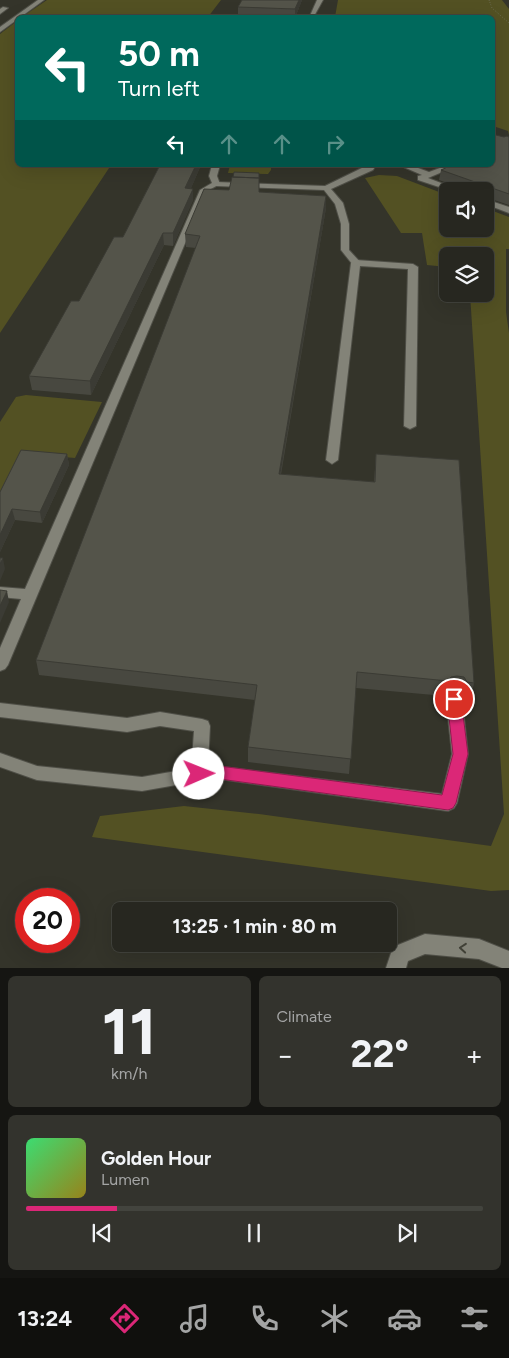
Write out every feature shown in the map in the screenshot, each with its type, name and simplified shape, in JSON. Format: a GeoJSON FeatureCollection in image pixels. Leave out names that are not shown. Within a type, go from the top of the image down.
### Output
{"type":"FeatureCollection","features":[{"type":"Feature","properties":{"kind":"street"},"geometry":{"type":"LineString","coordinates":[[20,15],[41,0]]}},
{"type":"Feature","properties":{"kind":"street"},"geometry":{"type":"LineString","coordinates":[[312,15],[320,0]]}},
{"type":"Feature","properties":{"kind":"street"},"geometry":{"type":"LineString","coordinates":[[0,30],[15,19]]}},
{"type":"Feature","properties":{"kind":"street"},"geometry":{"type":"LineString","coordinates":[[215,167],[213,176],[216,184]]}},
{"type":"Feature","properties":{"kind":"street"},"geometry":{"type":"LineString","coordinates":[[0,664],[204,190],[216,184],[326,188],[371,167]]}},
{"type":"Feature","properties":{"kind":"street"},"geometry":{"type":"LineString","coordinates":[[408,167],[429,175]]}},
{"type":"Feature","properties":{"kind":"street"},"geometry":{"type":"LineString","coordinates":[[439,184],[421,178],[450,167]]}},
{"type":"Feature","properties":{"kind":"street"},"geometry":{"type":"LineString","coordinates":[[326,188],[339,203],[345,224],[345,250],[356,264],[332,460]]}},
{"type":"Feature","properties":{"kind":"street"},"geometry":{"type":"LineString","coordinates":[[494,204],[509,210]]}},
{"type":"Feature","properties":{"kind":"street"},"geometry":{"type":"LineString","coordinates":[[356,264],[412,267],[410,426]]}},
{"type":"Feature","properties":{"kind":"street"},"geometry":{"type":"LineString","coordinates":[[0,592],[29,595]]}},
{"type":"Feature","properties":{"kind":"street"},"geometry":{"type":"LineString","coordinates":[[0,760],[37,773],[142,784],[212,771],[448,803],[460,754],[454,699]]}},
{"type":"Feature","properties":{"kind":"street"},"geometry":{"type":"LineString","coordinates":[[0,710],[127,724],[160,719],[202,726],[199,774]]}},
{"type":"Feature","properties":{"kind":"street"},"geometry":{"type":"LineString","coordinates":[[396,968],[400,954],[425,944],[479,950],[509,961]]}},
{"type":"Feature","properties":{"kind":"path"},"geometry":{"type":"LineString","coordinates":[[489,0],[492,8],[509,23]]}},
{"type":"Feature","properties":{"kind":"shaded area"},"geometry":{"type":"Polygon","coordinates":[[[47,0],[221,0],[210,15],[25,15],[47,0]]]}},
{"type":"Feature","properties":{"kind":"shaded area"},"geometry":{"type":"Polygon","coordinates":[[[338,0],[502,0],[509,9],[509,135],[508,131],[495,127],[495,15],[335,15],[338,0]]]}},
{"type":"Feature","properties":{"kind":"shaded area"},"geometry":{"type":"Polygon","coordinates":[[[15,23],[15,167],[110,167],[0,333],[0,34],[15,23]]]}},
{"type":"Feature","properties":{"kind":"shaded area"},"geometry":{"type":"Polygon","coordinates":[[[230,167],[271,167],[268,174],[228,173],[230,167]]]}},
{"type":"Feature","properties":{"kind":"shaded area"},"geometry":{"type":"Polygon","coordinates":[[[379,175],[397,176],[439,192],[439,237],[494,237],[494,211],[509,217],[509,249],[506,249],[506,312],[509,333],[509,890],[491,891],[92,837],[100,816],[184,806],[259,814],[491,846],[504,814],[471,302],[494,302],[494,247],[439,247],[439,266],[427,265],[422,233],[401,233],[365,178],[379,175]]]}},
{"type":"Feature","properties":{"kind":"shaded area"},"geometry":{"type":"Polygon","coordinates":[[[26,395],[102,402],[75,458],[20,453],[0,492],[0,422],[16,397],[26,395]]]}},
{"type":"Feature","properties":{"kind":"building"},"geometry":{"type":"Polygon","coordinates":[[[242,0],[299,0],[295,9],[238,7],[242,0]]]}},
{"type":"Feature","properties":{"kind":"building"},"geometry":{"type":"Polygon","coordinates":[[[495,135],[509,137],[509,194],[494,189],[494,182],[475,182],[441,170],[448,167],[495,167],[495,135]]]}},
{"type":"Feature","properties":{"kind":"building"},"geometry":{"type":"Polygon","coordinates":[[[159,167],[195,167],[185,188],[193,189],[173,233],[163,233],[90,381],[29,376],[71,301],[79,301],[114,237],[123,237],[159,167]]]}},
{"type":"Feature","properties":{"kind":"building"},"geometry":{"type":"Polygon","coordinates":[[[234,172],[259,173],[259,178],[233,177],[234,172]]]}},
{"type":"Feature","properties":{"kind":"building"},"geometry":{"type":"Polygon","coordinates":[[[232,177],[259,178],[259,192],[326,196],[279,474],[375,482],[376,454],[459,460],[474,683],[467,682],[464,677],[457,676],[451,677],[448,681],[357,672],[351,759],[248,747],[257,685],[36,660],[200,236],[185,234],[204,189],[229,190],[232,177]]]}},
{"type":"Feature","properties":{"kind":"building"},"geometry":{"type":"Polygon","coordinates":[[[21,450],[67,454],[40,512],[12,509],[0,535],[0,492],[21,450]]]}},
{"type":"Feature","properties":{"kind":"building"},"geometry":{"type":"Polygon","coordinates":[[[0,590],[7,591],[0,606],[0,590]]]}},
{"type":"Feature","properties":{"kind":"route"},"geometry":{"type":"LineString","coordinates":[[199,774],[212,771],[448,803],[460,754],[454,699]]}}]}
